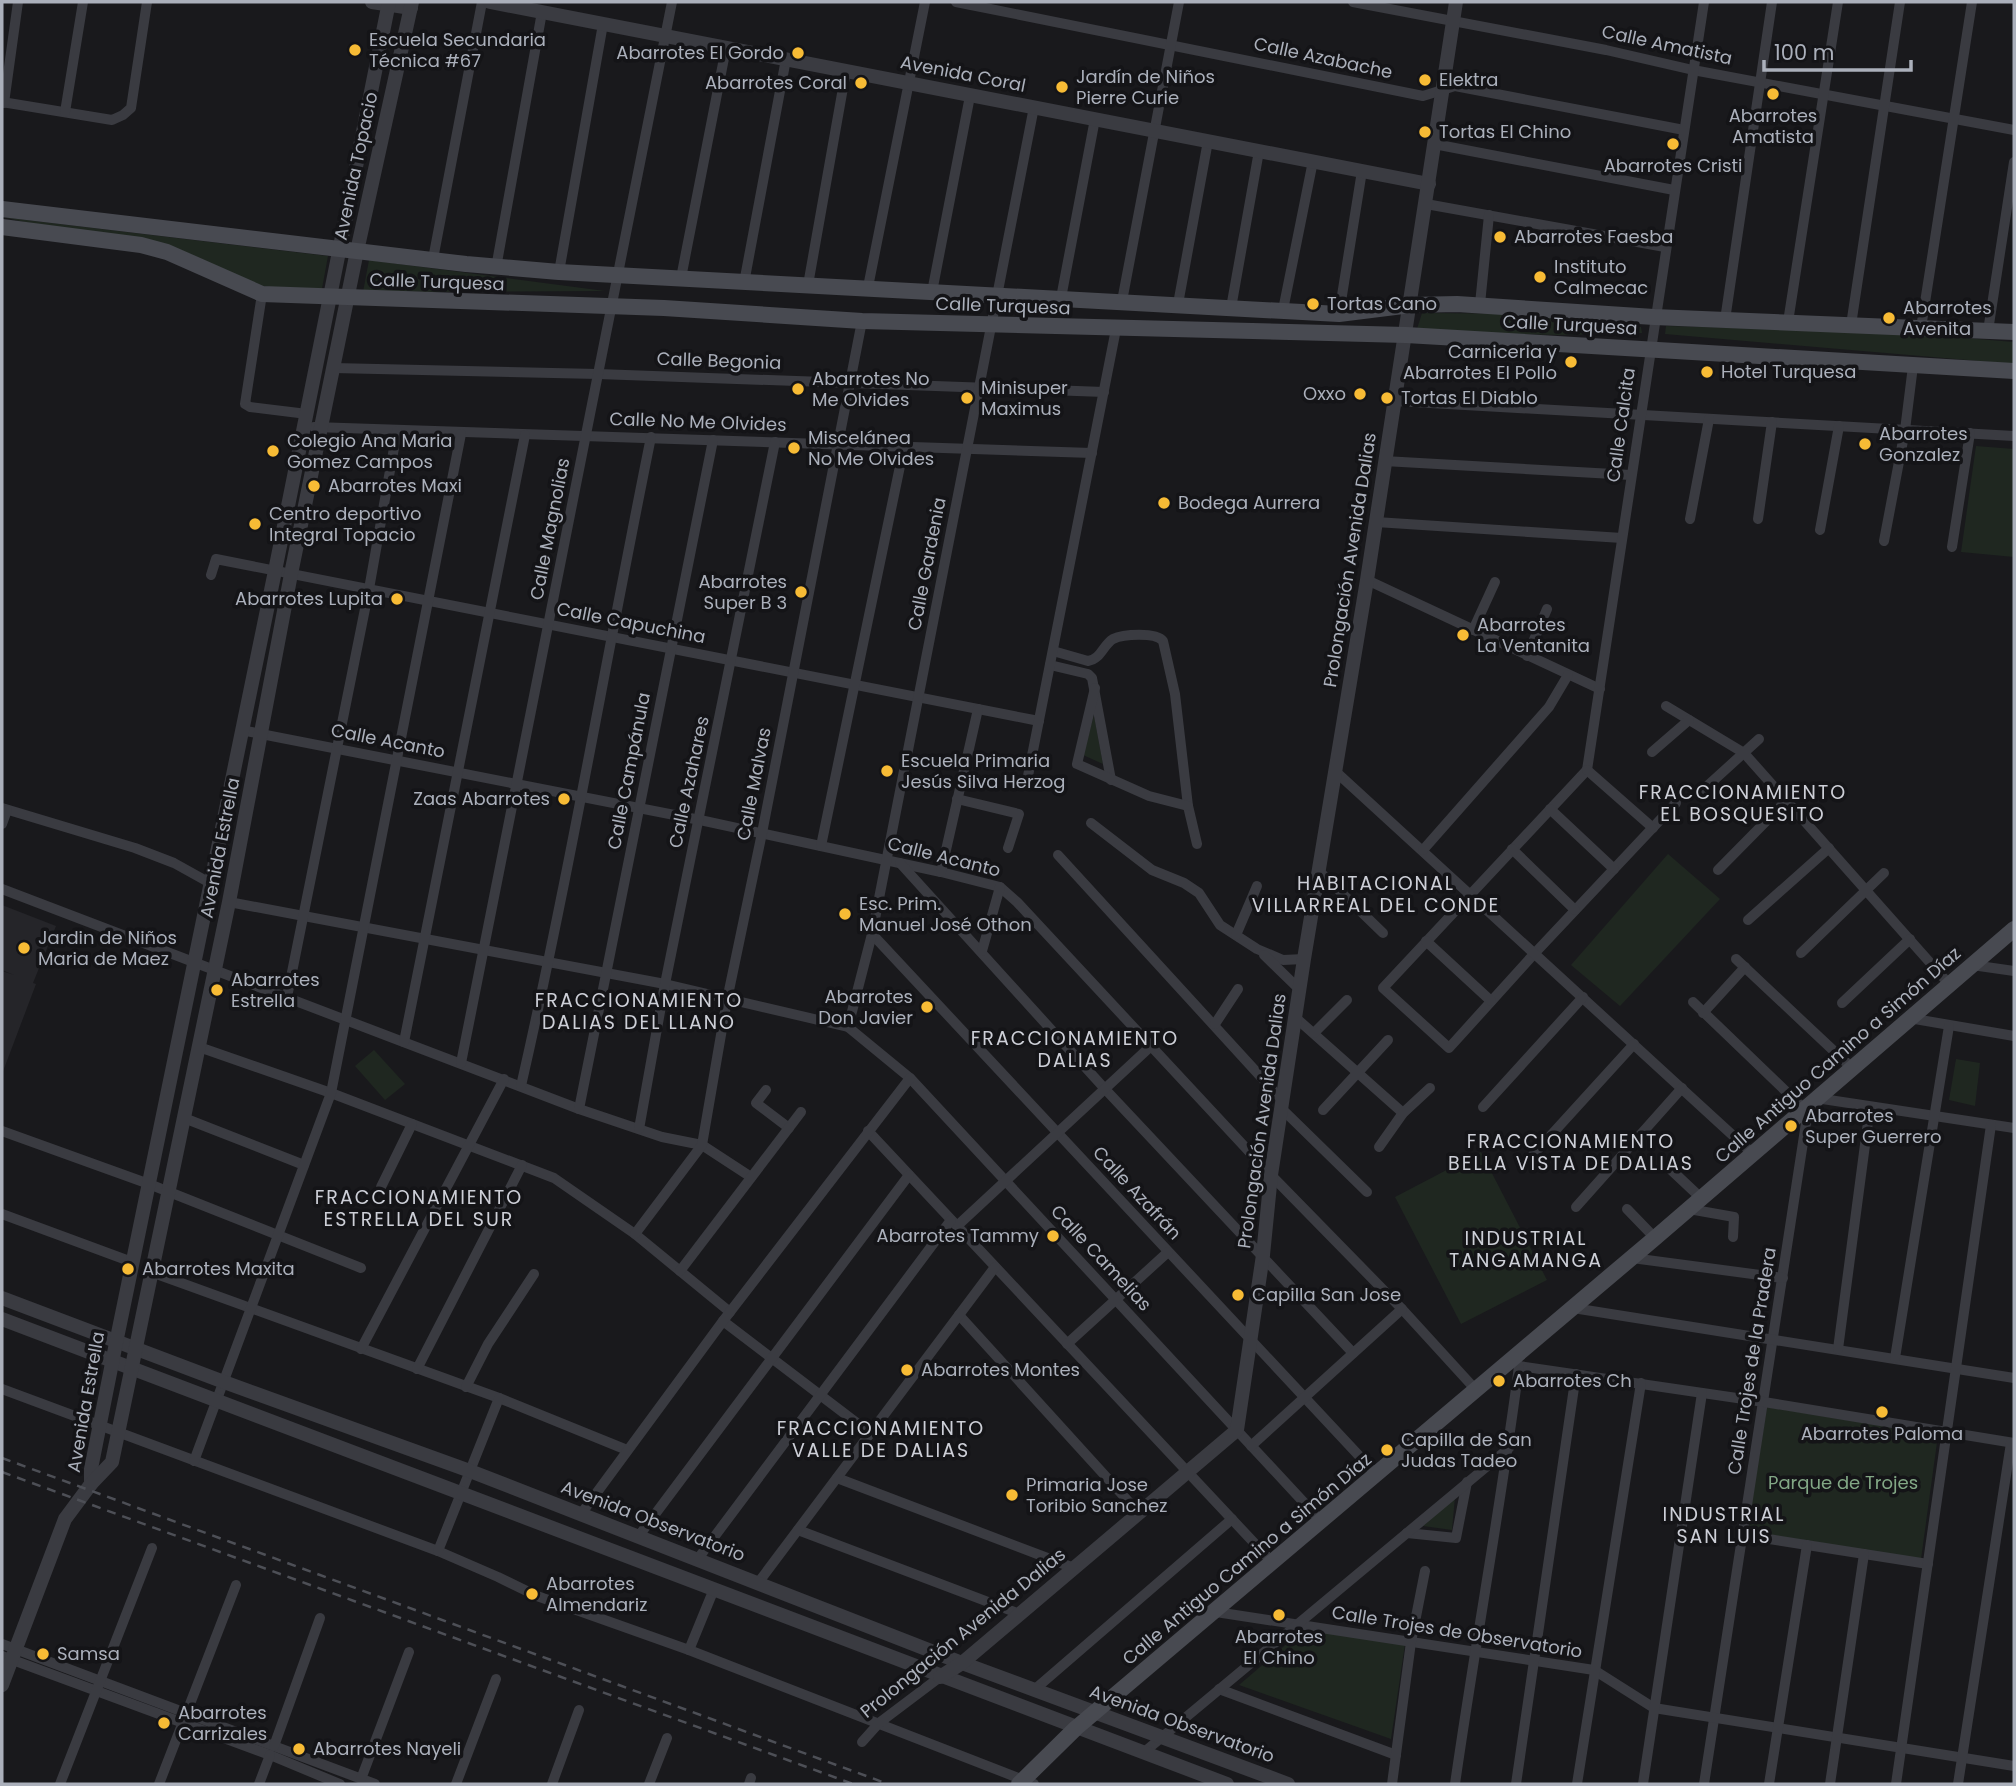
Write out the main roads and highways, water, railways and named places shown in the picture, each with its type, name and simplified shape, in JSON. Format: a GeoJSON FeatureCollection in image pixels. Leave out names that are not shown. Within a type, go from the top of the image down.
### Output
{"type":"FeatureCollection","features":[{"type":"Feature","properties":{"kind":"main road","name":"Calle Turquesa"},"geometry":{"type":"LineString","coordinates":[[2,209],[496,268],[559,272],[1339,314],[1411,305],[1480,304],[1654,317],[2014,332]]}},
{"type":"Feature","properties":{"kind":"main road","name":"Calle Turquesa"},"geometry":{"type":"LineString","coordinates":[[2,227],[141,245],[167,252],[262,294],[611,307],[862,321],[1406,335],[2014,371]]}},
{"type":"Feature","properties":{"kind":"main road","name":"Calle Antiguo Camino a Simón Díaz"},"geometry":{"type":"LineString","coordinates":[[1024,1783],[1076,1728],[1476,1390],[1516,1362],[1573,1308],[2014,929]]}},
{"type":"Feature","properties":{"kind":"railway"},"geometry":{"type":"LineString","coordinates":[[2,1458],[888,1784]]}},
{"type":"Feature","properties":{"kind":"railway"},"geometry":{"type":"LineString","coordinates":[[2,1472],[853,1784]]}},
{"type":"Feature","properties":{"kind":"place","name":"Escuela Secundaria Técnica #67"},"geometry":{"type":"Point","coordinates":[355,50]}},
{"type":"Feature","properties":{"kind":"place","name":"Abarrotes El Gordo"},"geometry":{"type":"Point","coordinates":[798,53]}},
{"type":"Feature","properties":{"kind":"place","name":"Elektra"},"geometry":{"type":"Point","coordinates":[1425,80]}},
{"type":"Feature","properties":{"kind":"place","name":"Abarrotes Coral"},"geometry":{"type":"Point","coordinates":[861,83]}},
{"type":"Feature","properties":{"kind":"place","name":"Jardín de Niños Pierre Curie"},"geometry":{"type":"Point","coordinates":[1062,87]}},
{"type":"Feature","properties":{"kind":"place","name":"Abarrotes Amatista"},"geometry":{"type":"Point","coordinates":[1773,94]}},
{"type":"Feature","properties":{"kind":"place","name":"Tortas El Chino"},"geometry":{"type":"Point","coordinates":[1425,132]}},
{"type":"Feature","properties":{"kind":"place","name":"Abarrotes Cristi"},"geometry":{"type":"Point","coordinates":[1673,144]}},
{"type":"Feature","properties":{"kind":"place","name":"Abarrotes Faesba"},"geometry":{"type":"Point","coordinates":[1500,237]}},
{"type":"Feature","properties":{"kind":"place","name":"Instituto Calmecac"},"geometry":{"type":"Point","coordinates":[1540,277]}},
{"type":"Feature","properties":{"kind":"place","name":"Tortas Cano"},"geometry":{"type":"Point","coordinates":[1313,304]}},
{"type":"Feature","properties":{"kind":"place","name":"Abarrotes Avenita"},"geometry":{"type":"Point","coordinates":[1889,318]}},
{"type":"Feature","properties":{"kind":"place","name":"Carniceria y Abarrotes El Pollo"},"geometry":{"type":"Point","coordinates":[1571,362]}},
{"type":"Feature","properties":{"kind":"place","name":"Hotel Turquesa"},"geometry":{"type":"Point","coordinates":[1707,372]}},
{"type":"Feature","properties":{"kind":"place","name":"Abarrotes No Me Olvides"},"geometry":{"type":"Point","coordinates":[798,389]}},
{"type":"Feature","properties":{"kind":"place","name":"Oxxo"},"geometry":{"type":"Point","coordinates":[1360,394]}},
{"type":"Feature","properties":{"kind":"place","name":"Minisuper Maximus"},"geometry":{"type":"Point","coordinates":[967,398]}},
{"type":"Feature","properties":{"kind":"place","name":"Tortas El Diablo"},"geometry":{"type":"Point","coordinates":[1387,398]}},
{"type":"Feature","properties":{"kind":"place","name":"Abarrotes Gonzalez"},"geometry":{"type":"Point","coordinates":[1865,444]}},
{"type":"Feature","properties":{"kind":"place","name":"Miscelánea No Me Olvides"},"geometry":{"type":"Point","coordinates":[794,448]}},
{"type":"Feature","properties":{"kind":"place","name":"Colegio Ana Maria Gomez Campos"},"geometry":{"type":"Point","coordinates":[273,451]}},
{"type":"Feature","properties":{"kind":"place","name":"Abarrotes Maxi"},"geometry":{"type":"Point","coordinates":[314,486]}},
{"type":"Feature","properties":{"kind":"place","name":"Bodega Aurrera"},"geometry":{"type":"Point","coordinates":[1164,503]}},
{"type":"Feature","properties":{"kind":"place","name":"Centro deportivo Integral Topacio"},"geometry":{"type":"Point","coordinates":[255,524]}},
{"type":"Feature","properties":{"kind":"place","name":"Abarrotes Super B 3"},"geometry":{"type":"Point","coordinates":[801,592]}},
{"type":"Feature","properties":{"kind":"place","name":"Abarrotes Lupita"},"geometry":{"type":"Point","coordinates":[397,599]}},
{"type":"Feature","properties":{"kind":"place","name":"Abarrotes La Ventanita"},"geometry":{"type":"Point","coordinates":[1463,635]}},
{"type":"Feature","properties":{"kind":"place","name":"Escuela Primaria Jesús Silva Herzog"},"geometry":{"type":"Point","coordinates":[887,771]}},
{"type":"Feature","properties":{"kind":"place","name":"Zaas Abarrotes"},"geometry":{"type":"Point","coordinates":[564,799]}},
{"type":"Feature","properties":{"kind":"place","name":"Esc. Prim. Manuel José Othon"},"geometry":{"type":"Point","coordinates":[845,914]}},
{"type":"Feature","properties":{"kind":"place","name":"Jardin de Niños Maria de Maez"},"geometry":{"type":"Point","coordinates":[24,948]}},
{"type":"Feature","properties":{"kind":"place","name":"Abarrotes Estrella"},"geometry":{"type":"Point","coordinates":[217,990]}},
{"type":"Feature","properties":{"kind":"place","name":"Abarrotes Don Javier"},"geometry":{"type":"Point","coordinates":[927,1007]}},
{"type":"Feature","properties":{"kind":"place","name":"Abarrotes Super Guerrero"},"geometry":{"type":"Point","coordinates":[1791,1126]}},
{"type":"Feature","properties":{"kind":"place","name":"Abarrotes Tammy"},"geometry":{"type":"Point","coordinates":[1053,1236]}},
{"type":"Feature","properties":{"kind":"place","name":"Abarrotes Maxita"},"geometry":{"type":"Point","coordinates":[128,1269]}},
{"type":"Feature","properties":{"kind":"place","name":"Capilla San Jose"},"geometry":{"type":"Point","coordinates":[1238,1295]}},
{"type":"Feature","properties":{"kind":"place","name":"Abarrotes Montes"},"geometry":{"type":"Point","coordinates":[907,1370]}},
{"type":"Feature","properties":{"kind":"place","name":"Abarrotes Ch"},"geometry":{"type":"Point","coordinates":[1499,1381]}},
{"type":"Feature","properties":{"kind":"place","name":"Abarrotes Paloma"},"geometry":{"type":"Point","coordinates":[1882,1412]}},
{"type":"Feature","properties":{"kind":"place","name":"Capilla de San Judas Tadeo"},"geometry":{"type":"Point","coordinates":[1387,1450]}},
{"type":"Feature","properties":{"kind":"place","name":"Primaria Jose Toribio Sanchez"},"geometry":{"type":"Point","coordinates":[1012,1495]}},
{"type":"Feature","properties":{"kind":"place","name":"Abarrotes Almendariz"},"geometry":{"type":"Point","coordinates":[532,1594]}},
{"type":"Feature","properties":{"kind":"place","name":"Abarrotes El Chino"},"geometry":{"type":"Point","coordinates":[1279,1615]}},
{"type":"Feature","properties":{"kind":"place","name":"Samsa"},"geometry":{"type":"Point","coordinates":[43,1654]}},
{"type":"Feature","properties":{"kind":"place","name":"Abarrotes Carrizales"},"geometry":{"type":"Point","coordinates":[164,1723]}},
{"type":"Feature","properties":{"kind":"place","name":"Abarrotes Nayeli"},"geometry":{"type":"Point","coordinates":[299,1749]}},
{"type":"Feature","properties":{"kind":"district","name":"FRACCIONAMIENTO EL BOSQUESITO"},"geometry":{"type":"Point","coordinates":[1743,803]}},
{"type":"Feature","properties":{"kind":"district","name":"HABITACIONAL VILLARREAL DEL CONDE"},"geometry":{"type":"Point","coordinates":[1376,894]}},
{"type":"Feature","properties":{"kind":"district","name":"FRACCIONAMIENTO DALIAS DEL LLANO"},"geometry":{"type":"Point","coordinates":[639,1011]}},
{"type":"Feature","properties":{"kind":"district","name":"FRACCIONAMIENTO DALIAS"},"geometry":{"type":"Point","coordinates":[1075,1049]}},
{"type":"Feature","properties":{"kind":"district","name":"FRACCIONAMIENTO BELLA VISTA DE DALIAS"},"geometry":{"type":"Point","coordinates":[1571,1152]}},
{"type":"Feature","properties":{"kind":"district","name":"FRACCIONAMIENTO ESTRELLA DEL SUR"},"geometry":{"type":"Point","coordinates":[419,1208]}},
{"type":"Feature","properties":{"kind":"district","name":"INDUSTRIAL TANGAMANGA"},"geometry":{"type":"Point","coordinates":[1526,1249]}},
{"type":"Feature","properties":{"kind":"district","name":"FRACCIONAMIENTO VALLE DE DALIAS"},"geometry":{"type":"Point","coordinates":[881,1439]}},
{"type":"Feature","properties":{"kind":"district","name":"INDUSTRIAL SAN LUIS"},"geometry":{"type":"Point","coordinates":[1724,1525]}},
{"type":"Feature","properties":{"kind":"park label","name":"Parque de Trojes"},"geometry":{"type":"Point","coordinates":[1843,1483]}}]}
